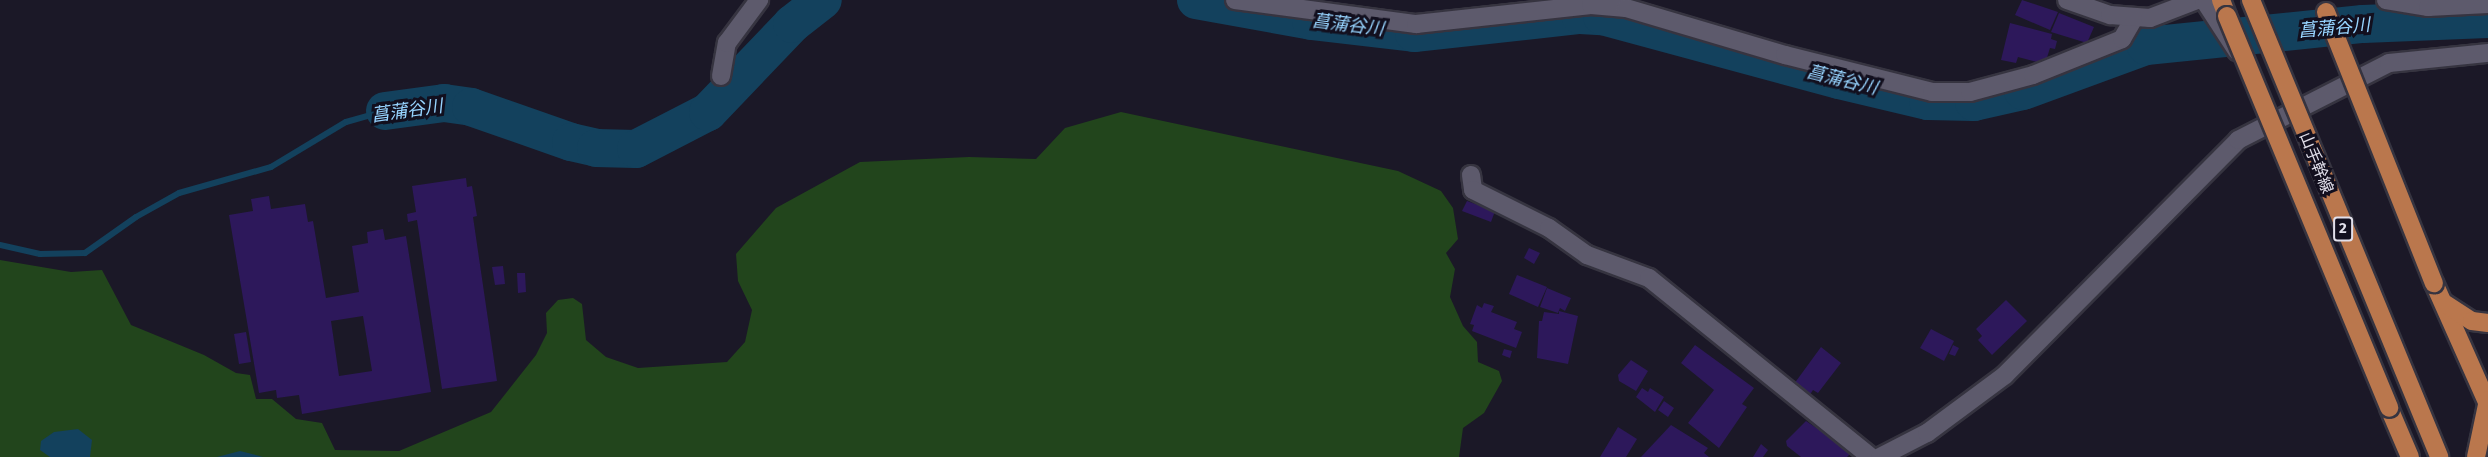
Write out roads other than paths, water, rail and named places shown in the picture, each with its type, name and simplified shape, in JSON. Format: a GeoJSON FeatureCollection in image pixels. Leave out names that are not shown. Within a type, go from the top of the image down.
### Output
{"type":"FeatureCollection","features":[{"type":"Feature","properties":{"kind":"main road","name":"山手幹線"},"geometry":{"type":"LineString","coordinates":[[2251,0],[2439,457]]}},
{"type":"Feature","properties":{"kind":"main road"},"geometry":{"type":"LineString","coordinates":[[2323,6],[2434,283],[2488,402],[2476,457]]}},
{"type":"Feature","properties":{"kind":"main road"},"geometry":{"type":"LineString","coordinates":[[2221,11],[2250,69],[2410,457]]}},
{"type":"Feature","properties":{"kind":"main road"},"geometry":{"type":"LineString","coordinates":[[2443,302],[2472,321],[2488,323]]}},
{"type":"Feature","properties":{"kind":"street"},"geometry":{"type":"LineString","coordinates":[[721,76],[727,43],[759,0]]}},
{"type":"Feature","properties":{"kind":"street"},"geometry":{"type":"LineString","coordinates":[[1235,0],[1416,24],[1581,6],[1626,8],[1785,55],[1932,92],[1970,92],[2033,75],[2122,39],[2130,30],[2134,18]]}},
{"type":"Feature","properties":{"kind":"street"},"geometry":{"type":"LineString","coordinates":[[2067,0],[2134,18],[2163,15],[2197,0]]}},
{"type":"Feature","properties":{"kind":"street"},"geometry":{"type":"LineString","coordinates":[[2204,0],[2221,11]]}},
{"type":"Feature","properties":{"kind":"street"},"geometry":{"type":"LineString","coordinates":[[2386,0],[2428,7],[2488,4]]}},
{"type":"Feature","properties":{"kind":"street"},"geometry":{"type":"LineString","coordinates":[[1880,457],[1927,433],[2005,375],[2238,140],[2389,63],[2488,53]]}},
{"type":"Feature","properties":{"kind":"street"},"geometry":{"type":"LineString","coordinates":[[1471,175],[1473,190],[1549,228],[1587,255],[1649,278],[1871,457]]}},
{"type":"Feature","properties":{"kind":"water"},"geometry":{"type":"Polygon","coordinates":[[[78,429],[92,440],[90,457],[50,457],[40,450],[41,441],[54,432],[78,429]]]}},
{"type":"Feature","properties":{"kind":"water"},"geometry":{"type":"Polygon","coordinates":[[[240,451],[263,457],[217,457],[240,451]]]}},
{"type":"Feature","properties":{"kind":"waterway","name":"菖蒲谷川"},"geometry":{"type":"LineString","coordinates":[[385,111],[444,103],[471,107],[571,142],[596,148],[636,149],[708,112],[792,24],[823,0]]}},
{"type":"Feature","properties":{"kind":"waterway","name":"菖蒲谷川"},"geometry":{"type":"LineString","coordinates":[[1196,0],[1311,21],[1414,33],[1580,15],[1602,16],[1839,80],[1928,101],[1974,102],[2023,91],[2146,46],[2363,24],[2488,19]]}},
{"type":"Feature","properties":{"kind":"waterway","name":"菖蒲谷川"},"geometry":{"type":"LineString","coordinates":[[0,245],[40,254],[85,253],[136,217],[179,193],[271,167],[346,122],[385,111]]}}]}
